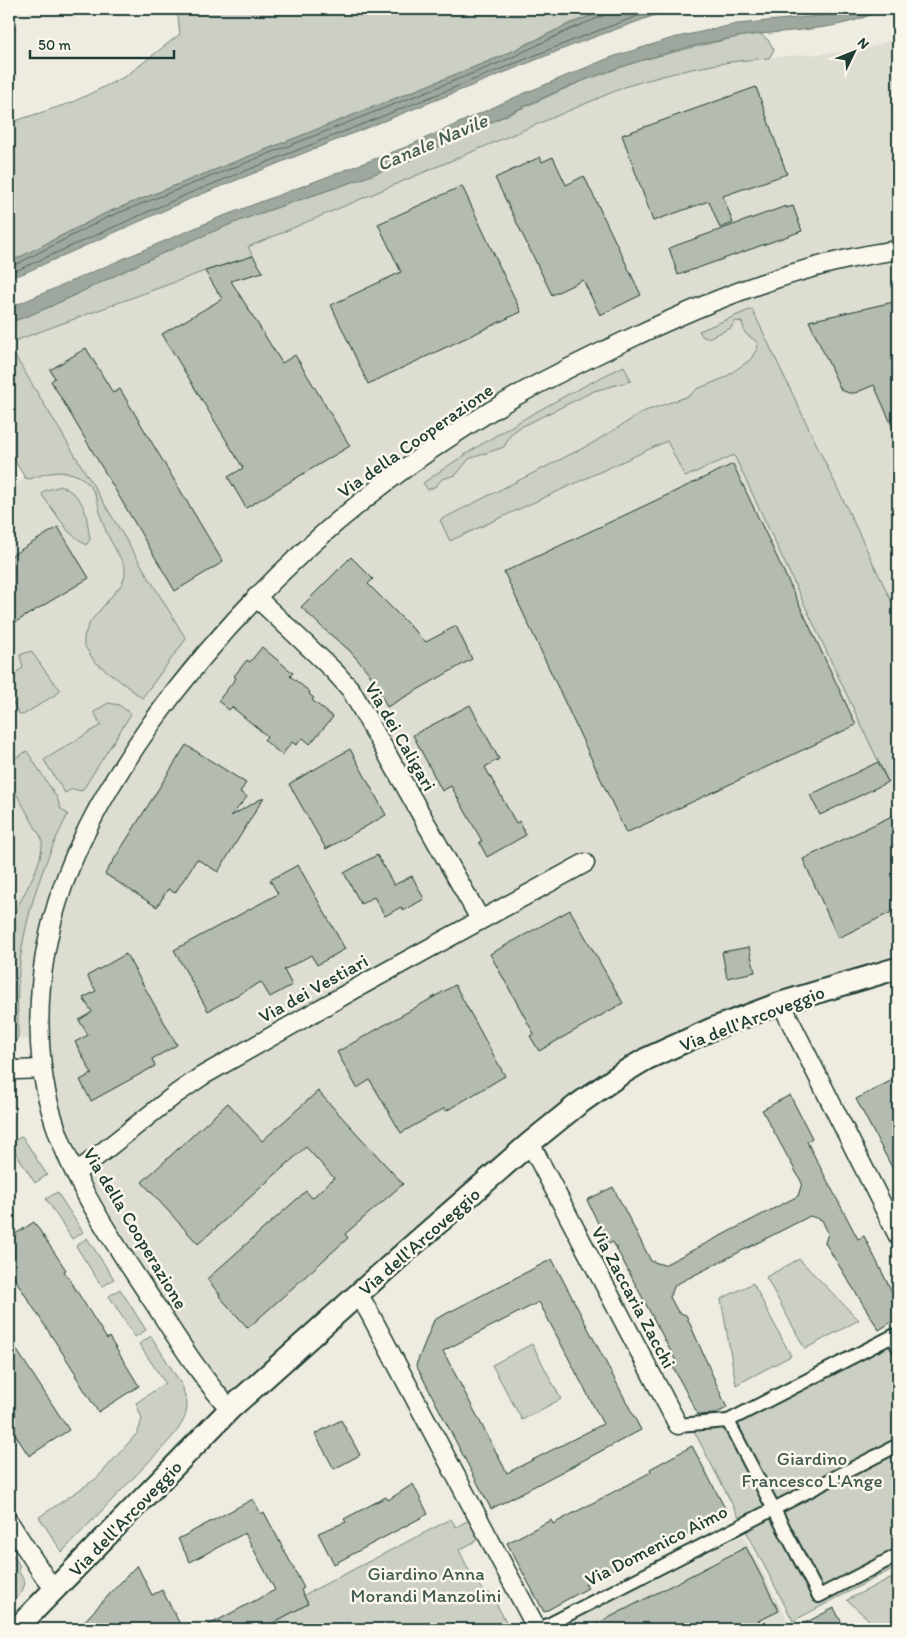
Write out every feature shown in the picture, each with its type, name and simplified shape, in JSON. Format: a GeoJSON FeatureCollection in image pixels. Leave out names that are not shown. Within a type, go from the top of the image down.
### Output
{"type":"FeatureCollection","features":[{"type":"Feature","properties":{"kind":"street","name":"Via della Cooperazione"},"geometry":{"type":"LineString","coordinates":[[230,1410],[197,1368],[130,1266],[91,1202],[76,1173],[57,1128],[48,1098],[42,1069],[39,1023],[44,955],[58,896],[76,850],[102,800],[142,738],[202,658],[256,597],[329,528],[395,476],[458,432],[525,391],[660,324],[740,291],[826,264],[898,250]]}},
{"type":"Feature","properties":{"kind":"street","name":"Via dei Caligari"},"geometry":{"type":"LineString","coordinates":[[256,597],[334,671],[351,690],[480,919]]}},
{"type":"Feature","properties":{"kind":"street","name":"Via dei Vestiari"},"geometry":{"type":"LineString","coordinates":[[76,1173],[176,1094],[202,1076],[585,862]]}},
{"type":"Feature","properties":{"kind":"street","name":"Via dell'Arcoveggio"},"geometry":{"type":"LineString","coordinates":[[16,1629],[230,1410],[358,1294],[577,1105],[646,1059],[712,1029],[781,1003],[898,968]]}},
{"type":"Feature","properties":{"kind":"street"},"geometry":{"type":"LineString","coordinates":[[781,1003],[898,1236]]}},
{"type":"Feature","properties":{"kind":"street"},"geometry":{"type":"LineString","coordinates":[[9,1068],[17,1070],[42,1069]]}},
{"type":"Feature","properties":{"kind":"street","name":"Via Zaccaria Zacchi"},"geometry":{"type":"LineString","coordinates":[[530,1144],[678,1425],[728,1421]]}},
{"type":"Feature","properties":{"kind":"street","name":"Via Domenico Aimo"},"geometry":{"type":"LineString","coordinates":[[358,1294],[539,1629],[898,1444]]}},
{"type":"Feature","properties":{"kind":"street"},"geometry":{"type":"LineString","coordinates":[[898,1347],[893,1336],[728,1421],[819,1596],[898,1555]]}},
{"type":"Feature","properties":{"kind":"street"},"geometry":{"type":"LineString","coordinates":[[9,1522],[44,1576],[56,1590]]}},
{"type":"Feature","properties":{"kind":"shaded area"},"geometry":{"type":"Polygon","coordinates":[[[898,36],[898,955],[866,963],[692,1030],[645,1046],[591,1083],[230,1409],[76,1173],[40,1039],[9,1041],[9,490],[25,478],[72,451],[9,346],[9,343],[205,271],[252,256],[247,247],[627,86],[692,68],[744,59],[859,51],[898,36]]]}},
{"type":"Feature","properties":{"kind":"shaded area"},"geometry":{"type":"Polygon","coordinates":[[[743,1535],[790,1625],[782,1629],[556,1629],[743,1535]]]}},
{"type":"Feature","properties":{"kind":"green space"},"geometry":{"type":"Polygon","coordinates":[[[177,9],[609,9],[569,24],[502,56],[106,213],[9,261],[9,123],[73,102],[126,76],[180,34],[177,9]]]}},
{"type":"Feature","properties":{"kind":"green space"},"geometry":{"type":"Polygon","coordinates":[[[761,34],[769,41],[774,50],[769,58],[697,68],[627,86],[248,247],[253,256],[205,271],[9,343],[9,323],[45,309],[173,248],[240,220],[358,180],[404,162],[582,81],[639,61],[742,36],[761,34]]]}},
{"type":"Feature","properties":{"kind":"green space"},"geometry":{"type":"Polygon","coordinates":[[[752,309],[898,615],[898,777],[888,782],[734,455],[685,477],[667,441],[450,541],[440,520],[591,444],[645,411],[689,396],[697,389],[724,378],[750,360],[757,349],[758,343],[745,333],[742,322],[735,321],[731,328],[708,338],[703,337],[699,331],[752,309]]]}},
{"type":"Feature","properties":{"kind":"green space"},"geometry":{"type":"Polygon","coordinates":[[[9,346],[186,639],[142,698],[94,661],[84,645],[84,636],[90,622],[122,584],[125,576],[125,567],[106,531],[92,489],[86,481],[70,473],[50,473],[30,479],[25,478],[9,451],[9,346]]]}},
{"type":"Feature","properties":{"kind":"green space"},"geometry":{"type":"Polygon","coordinates":[[[624,366],[631,381],[594,391],[519,428],[511,434],[504,447],[469,459],[456,475],[442,479],[436,486],[428,490],[423,483],[521,420],[624,366]]]}},
{"type":"Feature","properties":{"kind":"green space"},"geometry":{"type":"Polygon","coordinates":[[[61,486],[76,496],[84,508],[90,540],[86,545],[69,532],[42,495],[44,491],[61,486]]]}},
{"type":"Feature","properties":{"kind":"green space"},"geometry":{"type":"Polygon","coordinates":[[[31,651],[60,689],[58,693],[23,715],[19,714],[9,695],[9,677],[23,668],[20,655],[31,651]]]}},
{"type":"Feature","properties":{"kind":"green space"},"geometry":{"type":"Polygon","coordinates":[[[108,703],[119,705],[131,714],[82,791],[72,789],[65,793],[44,760],[101,725],[94,712],[108,703]]]}},
{"type":"Feature","properties":{"kind":"green space"},"geometry":{"type":"Polygon","coordinates":[[[27,751],[57,798],[61,809],[68,814],[49,854],[28,917],[18,983],[18,1037],[16,1041],[9,1041],[9,916],[15,912],[28,886],[37,867],[42,848],[42,839],[9,781],[9,762],[27,751]]]}},
{"type":"Feature","properties":{"kind":"green space"},"geometry":{"type":"Polygon","coordinates":[[[22,1136],[47,1175],[35,1183],[10,1144],[22,1136]]]}},
{"type":"Feature","properties":{"kind":"green space"},"geometry":{"type":"Polygon","coordinates":[[[57,1192],[83,1232],[72,1239],[46,1199],[57,1192]]]}},
{"type":"Feature","properties":{"kind":"green space"},"geometry":{"type":"Polygon","coordinates":[[[87,1238],[114,1279],[102,1287],[76,1246],[87,1238]]]}},
{"type":"Feature","properties":{"kind":"green space"},"geometry":{"type":"Polygon","coordinates":[[[799,1259],[859,1320],[805,1349],[766,1277],[799,1259]]]}},
{"type":"Feature","properties":{"kind":"green space"},"geometry":{"type":"Polygon","coordinates":[[[753,1283],[791,1356],[736,1385],[721,1299],[753,1283]]]}},
{"type":"Feature","properties":{"kind":"green space"},"geometry":{"type":"Polygon","coordinates":[[[120,1289],[146,1330],[135,1337],[109,1296],[120,1289]]]}},
{"type":"Feature","properties":{"kind":"green space","name":"Giardino Francesco L'Ange"},"geometry":{"type":"Polygon","coordinates":[[[898,1325],[898,1566],[793,1621],[694,1431],[898,1325]]]}},
{"type":"Feature","properties":{"kind":"green space"},"geometry":{"type":"Polygon","coordinates":[[[151,1336],[183,1387],[187,1403],[184,1419],[168,1442],[62,1552],[39,1517],[97,1478],[138,1432],[142,1419],[136,1403],[165,1383],[139,1344],[151,1336]]]}},
{"type":"Feature","properties":{"kind":"green space"},"geometry":{"type":"Polygon","coordinates":[[[532,1344],[561,1399],[522,1420],[492,1365],[532,1344]]]}},
{"type":"Feature","properties":{"kind":"green space","name":"Giardino Anna Morandi Manzolini"},"geometry":{"type":"Polygon","coordinates":[[[451,1519],[456,1527],[471,1519],[481,1538],[459,1550],[476,1582],[486,1592],[491,1594],[510,1629],[261,1629],[308,1604],[304,1595],[451,1519]]]}},
{"type":"Feature","properties":{"kind":"green space"},"geometry":{"type":"Polygon","coordinates":[[[9,1549],[20,1566],[18,1570],[25,1583],[22,1592],[9,1606],[9,1549]]]}},
{"type":"Feature","properties":{"kind":"green space"},"geometry":{"type":"Polygon","coordinates":[[[898,1574],[898,1629],[879,1629],[847,1600],[898,1574]]]}},
{"type":"Feature","properties":{"kind":"water"},"geometry":{"type":"Polygon","coordinates":[[[609,9],[672,9],[578,43],[192,198],[22,274],[9,277],[9,261],[106,213],[502,56],[569,24],[609,9]]]}},
{"type":"Feature","properties":{"kind":"water","name":"Canale Navile"},"geometry":{"type":"Polygon","coordinates":[[[851,9],[881,9],[851,22],[833,26],[744,36],[694,46],[645,59],[586,80],[559,90],[403,163],[224,227],[154,257],[51,306],[9,323],[9,308],[218,218],[406,147],[518,96],[609,58],[673,38],[737,24],[818,16],[851,9]]]}},
{"type":"Feature","properties":{"kind":"building"},"geometry":{"type":"Polygon","coordinates":[[[756,87],[787,174],[723,196],[733,223],[720,228],[709,201],[653,221],[622,135],[756,87]]]}},
{"type":"Feature","properties":{"kind":"building"},"geometry":{"type":"Polygon","coordinates":[[[540,157],[542,162],[553,157],[566,185],[584,176],[641,295],[600,315],[583,280],[552,295],[495,178],[540,157]]]}},
{"type":"Feature","properties":{"kind":"building"},"geometry":{"type":"Polygon","coordinates":[[[462,186],[521,312],[368,384],[331,305],[401,272],[378,224],[462,186]]]}},
{"type":"Feature","properties":{"kind":"building"},"geometry":{"type":"Polygon","coordinates":[[[786,206],[786,208],[793,206],[802,231],[678,275],[669,248],[786,206]]]}},
{"type":"Feature","properties":{"kind":"building"},"geometry":{"type":"Polygon","coordinates":[[[253,256],[263,272],[231,281],[282,363],[295,355],[350,446],[246,508],[228,477],[243,468],[162,334],[222,299],[205,271],[253,256]]]}},
{"type":"Feature","properties":{"kind":"building"},"geometry":{"type":"Polygon","coordinates":[[[898,301],[898,439],[874,385],[855,393],[841,390],[809,321],[898,301]]]}},
{"type":"Feature","properties":{"kind":"building"},"geometry":{"type":"Polygon","coordinates":[[[86,348],[113,393],[120,389],[223,562],[175,591],[51,381],[55,378],[50,370],[86,348]]]}},
{"type":"Feature","properties":{"kind":"building"},"geometry":{"type":"Polygon","coordinates":[[[733,464],[856,725],[626,833],[504,572],[733,464]]]}},
{"type":"Feature","properties":{"kind":"building"},"geometry":{"type":"Polygon","coordinates":[[[58,527],[89,578],[9,626],[9,557],[58,527]]]}},
{"type":"Feature","properties":{"kind":"building"},"geometry":{"type":"Polygon","coordinates":[[[351,557],[373,579],[368,584],[426,642],[456,626],[472,659],[387,707],[369,673],[349,650],[301,607],[351,557]]]}},
{"type":"Feature","properties":{"kind":"building"},"geometry":{"type":"Polygon","coordinates":[[[262,647],[293,673],[290,676],[310,692],[309,694],[314,698],[312,700],[333,717],[310,744],[303,738],[296,745],[292,742],[282,755],[264,740],[267,736],[232,707],[229,710],[218,701],[247,660],[250,662],[262,647]]]}},
{"type":"Feature","properties":{"kind":"building"},"geometry":{"type":"Polygon","coordinates":[[[470,705],[499,759],[485,767],[516,823],[519,821],[526,835],[487,857],[479,842],[482,841],[451,786],[442,791],[413,735],[470,705]]]}},
{"type":"Feature","properties":{"kind":"building"},"geometry":{"type":"Polygon","coordinates":[[[186,745],[246,783],[240,792],[247,797],[231,816],[264,797],[218,872],[197,859],[175,893],[168,889],[157,907],[105,874],[186,745]]]}},
{"type":"Feature","properties":{"kind":"building"},"geometry":{"type":"Polygon","coordinates":[[[350,749],[386,815],[326,849],[289,784],[350,749]]]}},
{"type":"Feature","properties":{"kind":"building"},"geometry":{"type":"Polygon","coordinates":[[[878,762],[888,782],[820,815],[810,795],[878,762]]]}},
{"type":"Feature","properties":{"kind":"building"},"geometry":{"type":"Polygon","coordinates":[[[898,813],[898,909],[838,938],[803,859],[898,813]]]}},
{"type":"Feature","properties":{"kind":"building"},"geometry":{"type":"Polygon","coordinates":[[[377,855],[394,885],[412,876],[424,899],[403,911],[401,907],[385,916],[374,897],[361,904],[344,873],[377,855]]]}},
{"type":"Feature","properties":{"kind":"building"},"geometry":{"type":"Polygon","coordinates":[[[298,865],[345,949],[317,965],[311,955],[284,970],[292,985],[270,997],[261,982],[208,1011],[174,950],[278,894],[270,880],[298,865]]]}},
{"type":"Feature","properties":{"kind":"building"},"geometry":{"type":"Polygon","coordinates":[[[570,910],[623,1003],[539,1051],[530,1036],[534,1034],[490,954],[570,910]]]}},
{"type":"Feature","properties":{"kind":"building"},"geometry":{"type":"Polygon","coordinates":[[[749,947],[755,972],[727,978],[722,952],[749,947]]]}},
{"type":"Feature","properties":{"kind":"building"},"geometry":{"type":"Polygon","coordinates":[[[126,954],[177,1045],[152,1059],[155,1066],[91,1101],[80,1080],[92,1074],[75,1042],[88,1035],[79,1020],[92,1012],[83,998],[96,991],[87,976],[126,954]]]}},
{"type":"Feature","properties":{"kind":"building"},"geometry":{"type":"Polygon","coordinates":[[[455,985],[505,1076],[446,1111],[445,1108],[401,1133],[370,1080],[357,1088],[337,1052],[455,985]]]}},
{"type":"Feature","properties":{"kind":"building"},"geometry":{"type":"Polygon","coordinates":[[[898,1077],[898,1179],[856,1099],[898,1077]]]}},
{"type":"Feature","properties":{"kind":"building"},"geometry":{"type":"Polygon","coordinates":[[[318,1091],[403,1184],[345,1234],[348,1238],[248,1328],[219,1296],[207,1279],[306,1191],[312,1198],[334,1178],[306,1147],[198,1244],[142,1182],[228,1103],[262,1141],[318,1091]]]}},
{"type":"Feature","properties":{"kind":"building"},"geometry":{"type":"Polygon","coordinates":[[[790,1095],[812,1138],[807,1142],[858,1239],[864,1236],[898,1304],[898,1318],[879,1330],[825,1243],[828,1233],[822,1220],[810,1216],[675,1285],[670,1297],[678,1312],[686,1315],[727,1408],[715,1414],[698,1415],[672,1365],[677,1363],[613,1242],[608,1244],[587,1200],[613,1187],[651,1261],[664,1265],[798,1196],[802,1183],[762,1110],[790,1095]]]}},
{"type":"Feature","properties":{"kind":"building"},"geometry":{"type":"Polygon","coordinates":[[[34,1222],[66,1270],[64,1271],[107,1339],[109,1337],[139,1386],[98,1412],[76,1374],[9,1270],[9,1238],[34,1222]]]}},
{"type":"Feature","properties":{"kind":"building"},"geometry":{"type":"Polygon","coordinates":[[[552,1259],[641,1430],[491,1509],[416,1365],[434,1320],[552,1259]],[[539,1302],[443,1351],[507,1473],[603,1424],[539,1302]]]}},
{"type":"Feature","properties":{"kind":"building"},"geometry":{"type":"Polygon","coordinates":[[[9,1338],[69,1430],[29,1456],[9,1425],[9,1338]]]}},
{"type":"Feature","properties":{"kind":"building"},"geometry":{"type":"Polygon","coordinates":[[[341,1420],[360,1455],[334,1469],[315,1434],[341,1420]]]}},
{"type":"Feature","properties":{"kind":"building"},"geometry":{"type":"Polygon","coordinates":[[[692,1446],[728,1514],[685,1537],[682,1532],[585,1584],[588,1588],[544,1612],[507,1543],[551,1520],[553,1524],[651,1472],[650,1469],[692,1446]]]}},
{"type":"Feature","properties":{"kind":"building"},"geometry":{"type":"Polygon","coordinates":[[[413,1484],[428,1514],[334,1564],[318,1533],[346,1522],[344,1519],[386,1497],[388,1500],[413,1484]]]}},
{"type":"Feature","properties":{"kind":"building"},"geometry":{"type":"Polygon","coordinates":[[[253,1499],[261,1514],[264,1512],[304,1588],[301,1590],[308,1604],[261,1629],[201,1629],[275,1590],[245,1533],[190,1562],[178,1539],[253,1499]]]}},
{"type":"Feature","properties":{"kind":"building"},"geometry":{"type":"Polygon","coordinates":[[[746,1547],[779,1611],[742,1629],[587,1629],[746,1547]]]}},
{"type":"Feature","properties":{"kind":"building"},"geometry":{"type":"Polygon","coordinates":[[[137,1565],[152,1595],[162,1590],[180,1624],[171,1629],[77,1629],[137,1565]]]}},
{"type":"Feature","properties":{"kind":"building"},"geometry":{"type":"Polygon","coordinates":[[[834,1608],[845,1629],[793,1629],[834,1608]]]}}]}
